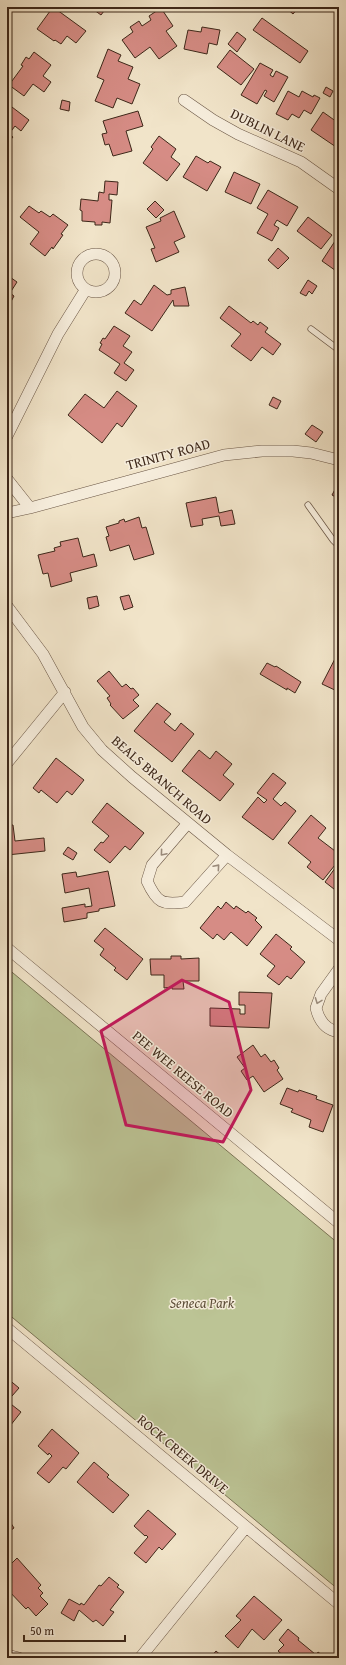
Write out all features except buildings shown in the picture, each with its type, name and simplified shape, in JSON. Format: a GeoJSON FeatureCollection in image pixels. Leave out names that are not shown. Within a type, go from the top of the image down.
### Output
{"type":"FeatureCollection","features":[{"type":"Feature","properties":{"kind":"street","name":"DUBLIN LANE"},"geometry":{"type":"LineString","coordinates":[[184,100],[213,120],[238,134],[301,162],[339,190]]}},
{"type":"Feature","properties":{"kind":"street"},"geometry":{"type":"LineString","coordinates":[[7,436],[58,334],[86,289]]}},
{"type":"Feature","properties":{"kind":"street","name":"TRINITY ROAD"},"geometry":{"type":"LineString","coordinates":[[7,513],[224,455],[262,451],[293,451],[339,460]]}},
{"type":"Feature","properties":{"kind":"street"},"geometry":{"type":"LineString","coordinates":[[7,479],[30,508]]}},
{"type":"Feature","properties":{"kind":"street","name":"BEALS BRANCH ROAD"},"geometry":{"type":"LineString","coordinates":[[7,606],[43,654],[83,727],[102,750],[132,777],[227,855],[339,940]]}},
{"type":"Feature","properties":{"kind":"street"},"geometry":{"type":"LineString","coordinates":[[7,763],[65,692]]}},
{"type":"Feature","properties":{"kind":"street"},"geometry":{"type":"LineString","coordinates":[[188,823],[152,865],[147,881],[154,896],[168,904],[185,902],[227,855]]}},
{"type":"Feature","properties":{"kind":"street","name":"PEE WEE REESE ROAD"},"geometry":{"type":"LineString","coordinates":[[7,948],[339,1223]]}},
{"type":"Feature","properties":{"kind":"street"},"geometry":{"type":"LineString","coordinates":[[339,969],[321,994],[316,1008],[323,1024],[331,1031],[339,1032]]}},
{"type":"Feature","properties":{"kind":"street","name":"ROCK CREEK DRIVE"},"geometry":{"type":"LineString","coordinates":[[7,1328],[339,1604]]}},
{"type":"Feature","properties":{"kind":"street"},"geometry":{"type":"LineString","coordinates":[[140,1658],[246,1527]]}},
{"type":"Feature","properties":{"kind":"street"},"geometry":{"type":"LineString","coordinates":[[7,1655],[19,1658]]}},
{"type":"Feature","properties":{"kind":"lane"},"geometry":{"type":"LineString","coordinates":[[311,329],[339,350]]}},
{"type":"Feature","properties":{"kind":"lane"},"geometry":{"type":"LineString","coordinates":[[308,505],[339,546]]}},
{"type":"Feature","properties":{"kind":"highlighted area"},"geometry":{"type":"Polygon","coordinates":[[[182,980],[229,1002],[251,1090],[223,1142],[126,1125],[101,1031],[182,980]]]}},
{"type":"Feature","properties":{"kind":"green space","name":"Seneca Park"},"geometry":{"type":"Polygon","coordinates":[[[7,968],[339,1244],[339,1590],[7,1313],[7,968]]]}}]}
